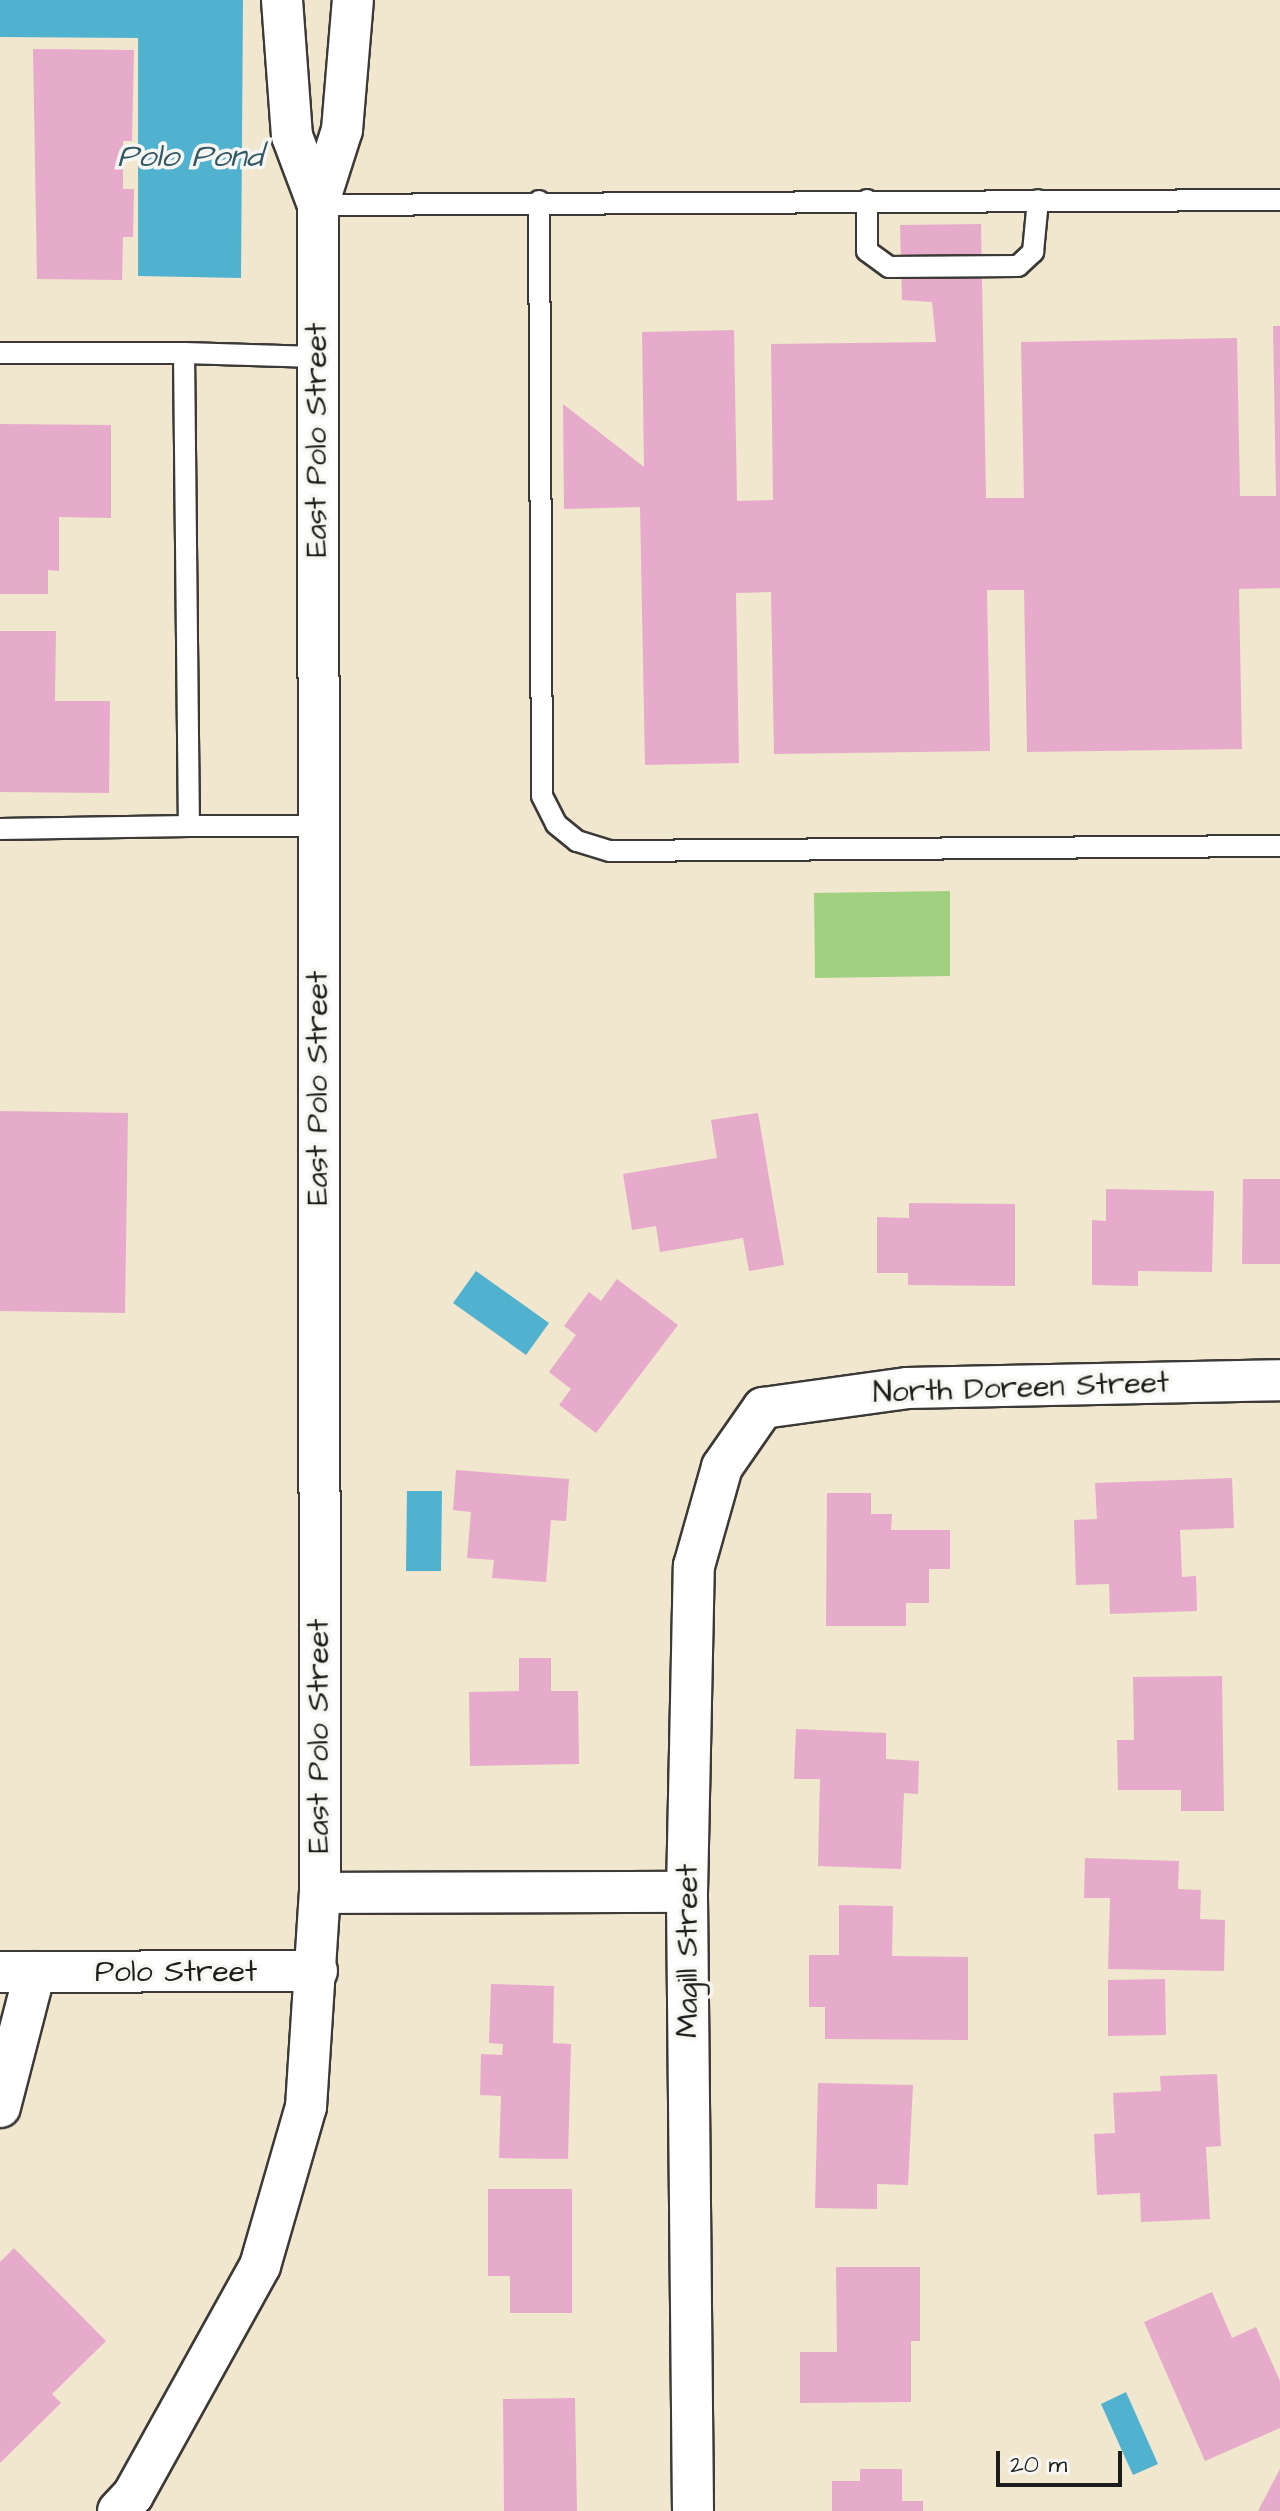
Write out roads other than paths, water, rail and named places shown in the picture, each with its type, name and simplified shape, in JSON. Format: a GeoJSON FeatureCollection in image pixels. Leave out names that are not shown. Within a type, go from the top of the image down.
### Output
{"type":"FeatureCollection","features":[{"type":"Feature","properties":{"kind":"street","name":"East Polo Street"},"geometry":{"type":"LineString","coordinates":[[282,0],[292,136],[318,205]]}},
{"type":"Feature","properties":{"kind":"street","name":"East Polo Street"},"geometry":{"type":"LineString","coordinates":[[118,2511],[133,2495],[260,2266],[306,2107],[320,1893],[318,205],[342,130],[353,0]]}},
{"type":"Feature","properties":{"kind":"street","name":"North Doreen Street"},"geometry":{"type":"LineString","coordinates":[[763,1408],[907,1388],[1280,1380]]}},
{"type":"Feature","properties":{"kind":"street","name":"Magill Street"},"geometry":{"type":"LineString","coordinates":[[693,2511],[687,1892],[694,1566],[722,1467],[763,1408]]}},
{"type":"Feature","properties":{"kind":"street"},"geometry":{"type":"LineString","coordinates":[[320,1893],[687,1892]]}},
{"type":"Feature","properties":{"kind":"street","name":"Polo Street"},"geometry":{"type":"LineString","coordinates":[[0,2107],[18,1972],[317,1971]]}},
{"type":"Feature","properties":{"kind":"lane"},"geometry":{"type":"LineString","coordinates":[[867,200],[867,251],[889,267],[1018,266],[1033,252],[1038,200]]}},
{"type":"Feature","properties":{"kind":"lane"},"geometry":{"type":"LineString","coordinates":[[318,205],[539,201],[1280,200]]}},
{"type":"Feature","properties":{"kind":"lane"},"geometry":{"type":"LineString","coordinates":[[539,201],[542,796],[556,824],[577,841],[610,851],[1280,846]]}},
{"type":"Feature","properties":{"kind":"lane"},"geometry":{"type":"LineString","coordinates":[[0,353],[316,357]]}},
{"type":"Feature","properties":{"kind":"lane"},"geometry":{"type":"LineString","coordinates":[[184,353],[189,826]]}},
{"type":"Feature","properties":{"kind":"lane"},"geometry":{"type":"LineString","coordinates":[[0,829],[317,826]]}},
{"type":"Feature","properties":{"kind":"water","name":"Polo Pond"},"geometry":{"type":"Polygon","coordinates":[[[0,0],[243,0],[241,278],[138,276],[138,38],[0,37],[0,0]]]}},
{"type":"Feature","properties":{"kind":"water"},"geometry":{"type":"Polygon","coordinates":[[[476,1271],[549,1323],[526,1355],[453,1303],[476,1271]]]}},
{"type":"Feature","properties":{"kind":"water"},"geometry":{"type":"Polygon","coordinates":[[[407,1491],[442,1491],[441,1571],[406,1571],[407,1491]]]}},
{"type":"Feature","properties":{"kind":"water"},"geometry":{"type":"Polygon","coordinates":[[[1126,2392],[1158,2464],[1133,2475],[1101,2404],[1126,2392]]]}}]}
